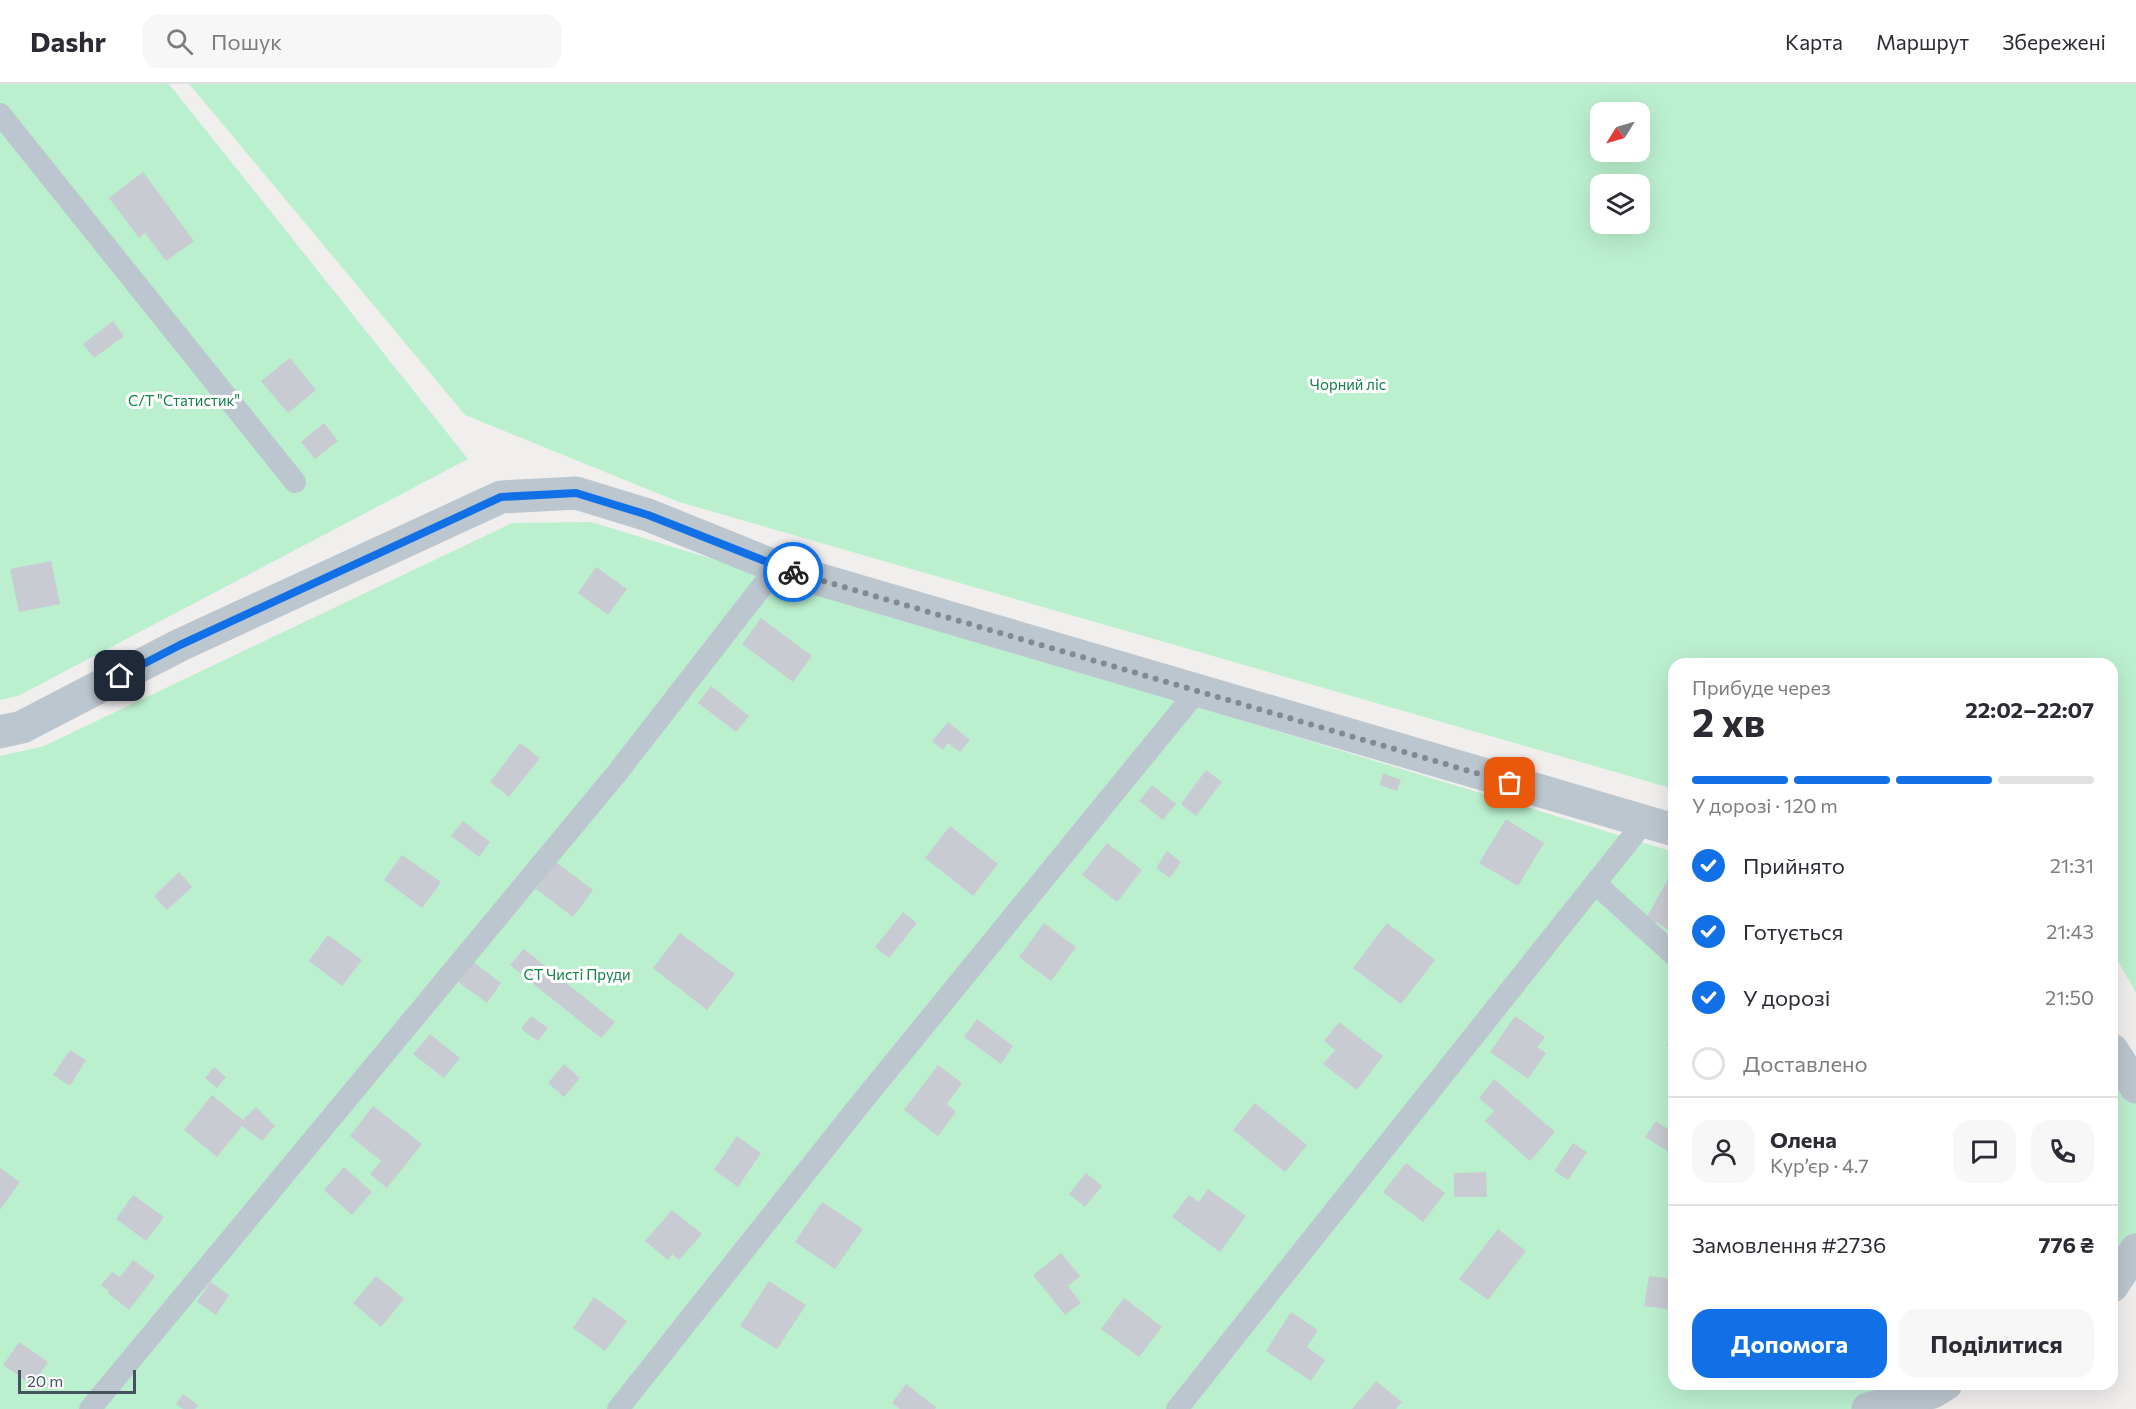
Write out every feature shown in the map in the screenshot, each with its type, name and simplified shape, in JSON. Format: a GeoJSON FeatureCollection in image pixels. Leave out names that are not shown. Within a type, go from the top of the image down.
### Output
{"type":"FeatureCollection","features":[{"type":"Feature","properties":{"kind":"street"},"geometry":{"type":"LineString","coordinates":[[0,732],[22,727],[180,645],[501,497],[576,493],[648,515],[777,567],[1659,826]]}},
{"type":"Feature","properties":{"kind":"street"},"geometry":{"type":"LineString","coordinates":[[2118,1059],[2136,1087]]}},
{"type":"Feature","properties":{"kind":"street"},"geometry":{"type":"LineString","coordinates":[[2118,1277],[2136,1250]]}},
{"type":"Feature","properties":{"kind":"street"},"geometry":{"type":"LineString","coordinates":[[1868,1409],[1936,1390]]}},
{"type":"Feature","properties":{"kind":"lane"},"geometry":{"type":"LineString","coordinates":[[0,114],[294,482]]}},
{"type":"Feature","properties":{"kind":"lane"},"geometry":{"type":"LineString","coordinates":[[90,1409],[617,773],[777,567]]}},
{"type":"Feature","properties":{"kind":"lane"},"geometry":{"type":"LineString","coordinates":[[618,1409],[869,1094],[1197,691]]}},
{"type":"Feature","properties":{"kind":"lane"},"geometry":{"type":"LineString","coordinates":[[1177,1409],[1596,884],[1659,826]]}},
{"type":"Feature","properties":{"kind":"lane"},"geometry":{"type":"LineString","coordinates":[[1596,884],[1668,950]]}},
{"type":"Feature","properties":{"kind":"green space","name":"С/Т \"Статистик\""},"geometry":{"type":"Polygon","coordinates":[[[0,84],[169,84],[468,459],[18,696],[0,700],[0,84]]]}},
{"type":"Feature","properties":{"kind":"green space","name":"Чорний ліс"},"geometry":{"type":"Polygon","coordinates":[[[189,84],[2136,84],[2136,993],[2118,961],[2118,658],[1668,658],[1668,787],[679,502],[465,415],[189,84]]]}},
{"type":"Feature","properties":{"kind":"green space","name":"СТ Чисті Пруди"},"geometry":{"type":"Polygon","coordinates":[[[591,522],[1668,850],[1668,1390],[1930,1390],[1868,1409],[0,1409],[0,756],[44,746],[512,523],[591,522]]]}},
{"type":"Feature","properties":{"kind":"green space"},"geometry":{"type":"Polygon","coordinates":[[[2118,1059],[2136,1087],[2136,1250],[2118,1277],[2118,1059]]]}},
{"type":"Feature","properties":{"kind":"building"},"geometry":{"type":"Polygon","coordinates":[[[143,172],[194,241],[166,261],[145,233],[139,238],[109,198],[143,172]]]}},
{"type":"Feature","properties":{"kind":"building"},"geometry":{"type":"Polygon","coordinates":[[[113,321],[124,336],[94,358],[83,344],[113,321]]]}},
{"type":"Feature","properties":{"kind":"building"},"geometry":{"type":"Polygon","coordinates":[[[290,358],[316,390],[288,413],[261,381],[290,358]]]}},
{"type":"Feature","properties":{"kind":"building"},"geometry":{"type":"Polygon","coordinates":[[[324,423],[338,441],[315,459],[301,442],[324,423]]]}},
{"type":"Feature","properties":{"kind":"building"},"geometry":{"type":"Polygon","coordinates":[[[51,561],[60,604],[19,612],[10,569],[51,561]]]}},
{"type":"Feature","properties":{"kind":"building"},"geometry":{"type":"Polygon","coordinates":[[[596,567],[627,589],[608,615],[578,593],[596,567]]]}},
{"type":"Feature","properties":{"kind":"building"},"geometry":{"type":"Polygon","coordinates":[[[761,618],[812,656],[793,682],[742,644],[761,618]]]}},
{"type":"Feature","properties":{"kind":"building"},"geometry":{"type":"Polygon","coordinates":[[[711,686],[749,716],[736,732],[698,703],[711,686]]]}},
{"type":"Feature","properties":{"kind":"building"},"geometry":{"type":"Polygon","coordinates":[[[948,722],[970,740],[960,752],[948,743],[943,750],[932,741],[948,722]]]}},
{"type":"Feature","properties":{"kind":"building"},"geometry":{"type":"Polygon","coordinates":[[[520,743],[540,758],[509,797],[490,782],[520,743]]]}},
{"type":"Feature","properties":{"kind":"building"},"geometry":{"type":"Polygon","coordinates":[[[1206,770],[1222,782],[1196,816],[1181,804],[1206,770]]]}},
{"type":"Feature","properties":{"kind":"building"},"geometry":{"type":"Polygon","coordinates":[[[1383,773],[1401,780],[1397,791],[1380,785],[1383,773]]]}},
{"type":"Feature","properties":{"kind":"building"},"geometry":{"type":"Polygon","coordinates":[[[1152,785],[1176,804],[1163,820],[1139,801],[1152,785]]]}},
{"type":"Feature","properties":{"kind":"building"},"geometry":{"type":"Polygon","coordinates":[[[1506,819],[1544,843],[1518,886],[1479,863],[1506,819]]]}},
{"type":"Feature","properties":{"kind":"building"},"geometry":{"type":"Polygon","coordinates":[[[463,821],[490,842],[479,857],[451,836],[463,821]]]}},
{"type":"Feature","properties":{"kind":"building"},"geometry":{"type":"Polygon","coordinates":[[[950,826],[998,864],[973,896],[925,858],[950,826]]]}},
{"type":"Feature","properties":{"kind":"building"},"geometry":{"type":"Polygon","coordinates":[[[1107,843],[1142,870],[1117,902],[1082,875],[1107,843]]]}},
{"type":"Feature","properties":{"kind":"building"},"geometry":{"type":"Polygon","coordinates":[[[1167,851],[1181,862],[1170,878],[1156,868],[1167,851]]]}},
{"type":"Feature","properties":{"kind":"building"},"geometry":{"type":"Polygon","coordinates":[[[402,855],[441,882],[422,908],[384,880],[402,855]]]}},
{"type":"Feature","properties":{"kind":"building"},"geometry":{"type":"Polygon","coordinates":[[[556,862],[593,890],[573,917],[536,889],[556,862]]]}},
{"type":"Feature","properties":{"kind":"building"},"geometry":{"type":"Polygon","coordinates":[[[179,872],[192,887],[167,910],[154,896],[179,872]]]}},
{"type":"Feature","properties":{"kind":"building"},"geometry":{"type":"Polygon","coordinates":[[[1668,879],[1668,929],[1647,917],[1668,879]]]}},
{"type":"Feature","properties":{"kind":"building"},"geometry":{"type":"Polygon","coordinates":[[[903,912],[917,923],[889,958],[875,947],[903,912]]]}},
{"type":"Feature","properties":{"kind":"building"},"geometry":{"type":"Polygon","coordinates":[[[1044,923],[1076,947],[1051,981],[1019,957],[1044,923]]]}},
{"type":"Feature","properties":{"kind":"building"},"geometry":{"type":"Polygon","coordinates":[[[1387,923],[1435,960],[1401,1004],[1353,968],[1387,923]]]}},
{"type":"Feature","properties":{"kind":"building"},"geometry":{"type":"Polygon","coordinates":[[[680,933],[735,974],[707,1010],[653,968],[680,933]]]}},
{"type":"Feature","properties":{"kind":"building"},"geometry":{"type":"Polygon","coordinates":[[[328,935],[362,960],[342,986],[309,961],[328,935]]]}},
{"type":"Feature","properties":{"kind":"building"},"geometry":{"type":"Polygon","coordinates":[[[524,949],[615,1022],[601,1038],[510,965],[524,949]]]}},
{"type":"Feature","properties":{"kind":"building"},"geometry":{"type":"Polygon","coordinates":[[[472,961],[501,983],[487,1003],[457,981],[472,961]]]}},
{"type":"Feature","properties":{"kind":"building"},"geometry":{"type":"Polygon","coordinates":[[[531,1016],[548,1028],[538,1041],[521,1029],[531,1016]]]}},
{"type":"Feature","properties":{"kind":"building"},"geometry":{"type":"Polygon","coordinates":[[[1515,1016],[1545,1037],[1537,1047],[1546,1053],[1528,1079],[1490,1052],[1515,1016]]]}},
{"type":"Feature","properties":{"kind":"building"},"geometry":{"type":"Polygon","coordinates":[[[977,1019],[1013,1046],[1001,1064],[964,1037],[977,1019]]]}},
{"type":"Feature","properties":{"kind":"building"},"geometry":{"type":"Polygon","coordinates":[[[1339,1022],[1383,1056],[1357,1090],[1323,1064],[1335,1050],[1324,1041],[1339,1022]]]}},
{"type":"Feature","properties":{"kind":"building"},"geometry":{"type":"Polygon","coordinates":[[[430,1034],[460,1058],[444,1078],[413,1054],[430,1034]]]}},
{"type":"Feature","properties":{"kind":"building"},"geometry":{"type":"Polygon","coordinates":[[[70,1050],[86,1060],[70,1086],[53,1075],[70,1050]]]}},
{"type":"Feature","properties":{"kind":"building"},"geometry":{"type":"Polygon","coordinates":[[[564,1064],[580,1078],[564,1097],[548,1083],[564,1064]]]}},
{"type":"Feature","properties":{"kind":"building"},"geometry":{"type":"Polygon","coordinates":[[[938,1065],[962,1083],[947,1104],[956,1112],[938,1136],[904,1110],[938,1065]]]}},
{"type":"Feature","properties":{"kind":"building"},"geometry":{"type":"Polygon","coordinates":[[[214,1067],[226,1077],[217,1088],[205,1078],[214,1067]]]}},
{"type":"Feature","properties":{"kind":"building"},"geometry":{"type":"Polygon","coordinates":[[[1494,1079],[1555,1132],[1530,1161],[1485,1121],[1494,1111],[1479,1098],[1494,1079]]]}},
{"type":"Feature","properties":{"kind":"building"},"geometry":{"type":"Polygon","coordinates":[[[212,1095],[243,1120],[256,1107],[275,1126],[262,1141],[242,1126],[217,1157],[184,1130],[212,1095]]]}},
{"type":"Feature","properties":{"kind":"building"},"geometry":{"type":"Polygon","coordinates":[[[1255,1103],[1307,1145],[1285,1172],[1233,1130],[1255,1103]]]}},
{"type":"Feature","properties":{"kind":"building"},"geometry":{"type":"Polygon","coordinates":[[[373,1106],[422,1144],[387,1188],[370,1174],[381,1161],[350,1136],[373,1106]]]}},
{"type":"Feature","properties":{"kind":"building"},"geometry":{"type":"Polygon","coordinates":[[[1656,1121],[1668,1129],[1668,1152],[1645,1137],[1656,1121]]]}},
{"type":"Feature","properties":{"kind":"building"},"geometry":{"type":"Polygon","coordinates":[[[737,1136],[761,1153],[738,1187],[714,1170],[737,1136]]]}},
{"type":"Feature","properties":{"kind":"building"},"geometry":{"type":"Polygon","coordinates":[[[1573,1143],[1587,1152],[1568,1180],[1554,1171],[1573,1143]]]}},
{"type":"Feature","properties":{"kind":"building"},"geometry":{"type":"Polygon","coordinates":[[[1406,1163],[1445,1193],[1423,1222],[1383,1192],[1406,1163]]]}},
{"type":"Feature","properties":{"kind":"building"},"geometry":{"type":"Polygon","coordinates":[[[344,1167],[372,1192],[352,1215],[324,1190],[344,1167]]]}},
{"type":"Feature","properties":{"kind":"building"},"geometry":{"type":"Polygon","coordinates":[[[0,1168],[20,1182],[0,1210],[0,1168]]]}},
{"type":"Feature","properties":{"kind":"building"},"geometry":{"type":"Polygon","coordinates":[[[1486,1172],[1487,1197],[1454,1197],[1454,1173],[1486,1172]]]}},
{"type":"Feature","properties":{"kind":"building"},"geometry":{"type":"Polygon","coordinates":[[[1086,1173],[1102,1186],[1085,1207],[1069,1194],[1086,1173]]]}},
{"type":"Feature","properties":{"kind":"building"},"geometry":{"type":"Polygon","coordinates":[[[1208,1189],[1246,1216],[1220,1252],[1172,1217],[1189,1195],[1199,1202],[1208,1189]]]}},
{"type":"Feature","properties":{"kind":"building"},"geometry":{"type":"Polygon","coordinates":[[[133,1195],[164,1217],[146,1241],[116,1219],[133,1195]]]}},
{"type":"Feature","properties":{"kind":"building"},"geometry":{"type":"Polygon","coordinates":[[[822,1202],[863,1229],[835,1269],[795,1242],[822,1202]]]}},
{"type":"Feature","properties":{"kind":"building"},"geometry":{"type":"Polygon","coordinates":[[[672,1210],[702,1234],[679,1260],[672,1254],[668,1260],[645,1241],[672,1210]]]}},
{"type":"Feature","properties":{"kind":"building"},"geometry":{"type":"Polygon","coordinates":[[[1498,1229],[1526,1251],[1488,1300],[1459,1279],[1498,1229]]]}},
{"type":"Feature","properties":{"kind":"building"},"geometry":{"type":"Polygon","coordinates":[[[1061,1253],[1080,1276],[1068,1286],[1081,1303],[1065,1315],[1033,1275],[1061,1253]]]}},
{"type":"Feature","properties":{"kind":"building"},"geometry":{"type":"Polygon","coordinates":[[[133,1260],[155,1276],[129,1310],[101,1285],[112,1272],[120,1277],[133,1260]]]}},
{"type":"Feature","properties":{"kind":"building"},"geometry":{"type":"Polygon","coordinates":[[[376,1276],[404,1299],[381,1327],[353,1303],[376,1276]]]}},
{"type":"Feature","properties":{"kind":"building"},"geometry":{"type":"Polygon","coordinates":[[[1649,1276],[1668,1278],[1668,1309],[1644,1306],[1649,1276]]]}},
{"type":"Feature","properties":{"kind":"building"},"geometry":{"type":"Polygon","coordinates":[[[769,1281],[806,1305],[777,1349],[740,1326],[769,1281]]]}},
{"type":"Feature","properties":{"kind":"building"},"geometry":{"type":"Polygon","coordinates":[[[210,1282],[229,1295],[216,1315],[197,1302],[210,1282]]]}},
{"type":"Feature","properties":{"kind":"building"},"geometry":{"type":"Polygon","coordinates":[[[594,1297],[627,1321],[605,1351],[573,1328],[594,1297]]]}},
{"type":"Feature","properties":{"kind":"building"},"geometry":{"type":"Polygon","coordinates":[[[1124,1298],[1162,1327],[1139,1357],[1101,1329],[1124,1298]]]}},
{"type":"Feature","properties":{"kind":"building"},"geometry":{"type":"Polygon","coordinates":[[[1291,1312],[1318,1330],[1307,1347],[1325,1360],[1311,1381],[1266,1351],[1291,1312]]]}},
{"type":"Feature","properties":{"kind":"building"},"geometry":{"type":"Polygon","coordinates":[[[19,1342],[48,1362],[32,1385],[3,1365],[19,1342]]]}},
{"type":"Feature","properties":{"kind":"building"},"geometry":{"type":"Polygon","coordinates":[[[1376,1381],[1402,1402],[1396,1409],[1352,1409],[1376,1381]]]}},
{"type":"Feature","properties":{"kind":"building"},"geometry":{"type":"Polygon","coordinates":[[[906,1384],[936,1407],[935,1409],[900,1409],[892,1403],[906,1384]]]}},
{"type":"Feature","properties":{"kind":"building"},"geometry":{"type":"Polygon","coordinates":[[[183,1394],[198,1405],[195,1409],[183,1409],[176,1404],[183,1394]]]}},
{"type":"Feature","properties":{"kind":"way so far"},"geometry":{"type":"LineString","coordinates":[[793,572],[1510,783]]}},
{"type":"Feature","properties":{"kind":"route"},"geometry":{"type":"LineString","coordinates":[[120,676],[180,645],[501,497],[576,493],[648,515],[793,572]]}}]}
